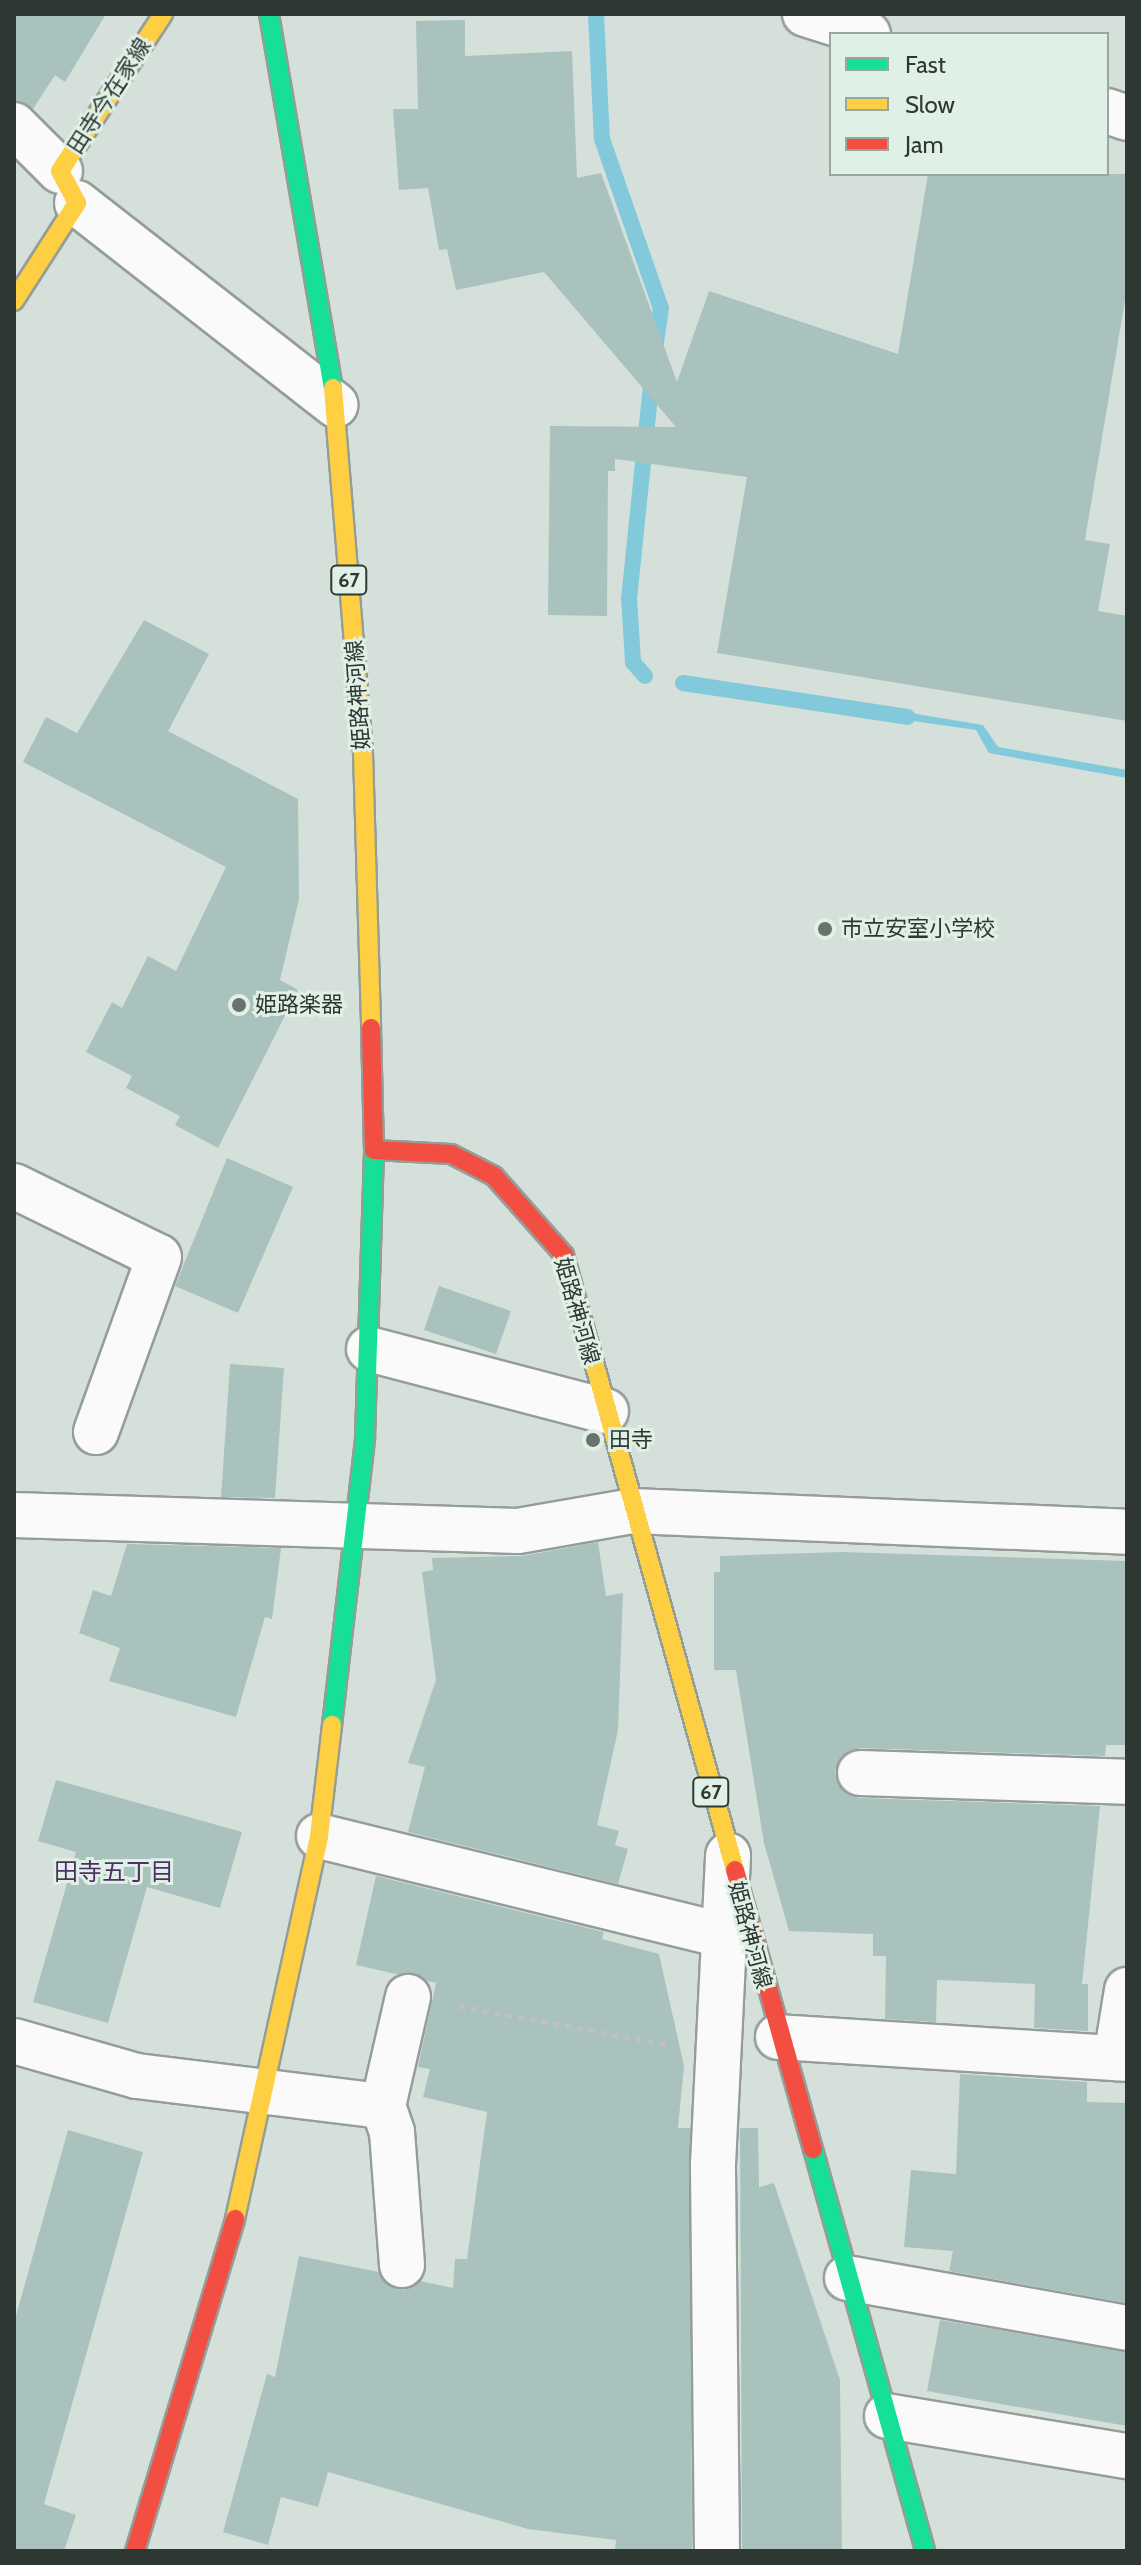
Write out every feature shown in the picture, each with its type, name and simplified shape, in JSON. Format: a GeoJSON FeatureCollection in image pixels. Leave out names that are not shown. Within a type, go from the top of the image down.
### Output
{"type":"FeatureCollection","features":[{"type":"Feature","properties":{"kind":"main road","name":"田寺今在家線"},"geometry":{"type":"LineString","coordinates":[[14,301],[69,187],[163,14]]}},
{"type":"Feature","properties":{"kind":"main road","name":"姫路神河線"},"geometry":{"type":"LineString","coordinates":[[269,14],[336,405],[363,753],[374,1150],[451,1154],[494,1176],[536,1219],[564,1255],[778,2037],[925,2551]]}},
{"type":"Feature","properties":{"kind":"main road"},"geometry":{"type":"LineString","coordinates":[[135,2551],[214,2298],[267,2093],[319,1836],[357,1526],[369,1349],[374,1150]]}},
{"type":"Feature","properties":{"kind":"street"},"geometry":{"type":"LineString","coordinates":[[808,14],[862,32]]}},
{"type":"Feature","properties":{"kind":"street"},"geometry":{"type":"LineString","coordinates":[[14,125],[69,187],[336,405]]}},
{"type":"Feature","properties":{"kind":"street"},"geometry":{"type":"LineString","coordinates":[[14,1186],[159,1257],[96,1432]]}},
{"type":"Feature","properties":{"kind":"street"},"geometry":{"type":"LineString","coordinates":[[369,1349],[606,1411]]}},
{"type":"Feature","properties":{"kind":"street"},"geometry":{"type":"LineString","coordinates":[[14,1515],[518,1531],[633,1511],[1127,1532]]}},
{"type":"Feature","properties":{"kind":"street"},"geometry":{"type":"LineString","coordinates":[[860,1773],[1127,1782]]}},
{"type":"Feature","properties":{"kind":"street"},"geometry":{"type":"LineString","coordinates":[[319,1836],[721,1935]]}},
{"type":"Feature","properties":{"kind":"street"},"geometry":{"type":"LineString","coordinates":[[717,2551],[717,2053],[721,1935],[728,1855]]}},
{"type":"Feature","properties":{"kind":"street"},"geometry":{"type":"LineString","coordinates":[[778,2037],[1122,2059],[1127,1990]]}},
{"type":"Feature","properties":{"kind":"street"},"geometry":{"type":"LineString","coordinates":[[402,2265],[392,2132],[383,2106],[408,1997]]}},
{"type":"Feature","properties":{"kind":"street"},"geometry":{"type":"LineString","coordinates":[[14,2041],[137,2076],[383,2106]]}},
{"type":"Feature","properties":{"kind":"street"},"geometry":{"type":"LineString","coordinates":[[847,2278],[1127,2328]]}},
{"type":"Feature","properties":{"kind":"street"},"geometry":{"type":"LineString","coordinates":[[887,2416],[1127,2456]]}},
{"type":"Feature","properties":{"kind":"path"},"geometry":{"type":"LineString","coordinates":[[408,1997],[717,2053]]}},
{"type":"Feature","properties":{"kind":"water"},"geometry":{"type":"Polygon","coordinates":[[[887,709],[983,725],[998,747],[1127,770],[1127,778],[989,753],[976,730],[885,717],[887,709]]]}},
{"type":"Feature","properties":{"kind":"building"},"geometry":{"type":"Polygon","coordinates":[[[14,14],[106,14],[65,82],[55,75],[33,109],[14,101],[14,14]]]}},
{"type":"Feature","properties":{"kind":"building"},"geometry":{"type":"Polygon","coordinates":[[[465,20],[465,56],[572,51],[577,178],[601,173],[677,382],[709,291],[898,354],[928,176],[1127,174],[1127,288],[1085,540],[1110,544],[1098,611],[1127,616],[1127,721],[717,653],[747,477],[615,459],[615,471],[608,471],[607,616],[548,615],[550,426],[676,427],[544,272],[456,290],[447,249],[439,250],[428,188],[399,190],[393,109],[418,109],[416,21],[465,20]]]}},
{"type":"Feature","properties":{"kind":"building"},"geometry":{"type":"Polygon","coordinates":[[[144,620],[209,654],[168,731],[298,799],[299,899],[280,980],[298,990],[218,1148],[175,1125],[180,1116],[126,1088],[132,1076],[86,1052],[112,1002],[122,1008],[148,956],[176,971],[226,867],[23,762],[46,717],[77,733],[144,620]]]}},
{"type":"Feature","properties":{"kind":"building"},"geometry":{"type":"Polygon","coordinates":[[[227,1158],[293,1187],[238,1313],[175,1286],[227,1158]]]}},
{"type":"Feature","properties":{"kind":"building"},"geometry":{"type":"Polygon","coordinates":[[[439,1286],[511,1311],[496,1354],[424,1330],[439,1286]]]}},
{"type":"Feature","properties":{"kind":"building"},"geometry":{"type":"Polygon","coordinates":[[[230,1364],[284,1368],[275,1498],[221,1497],[230,1364]]]}},
{"type":"Feature","properties":{"kind":"building"},"geometry":{"type":"Polygon","coordinates":[[[598,1542],[606,1596],[623,1593],[618,1730],[597,1825],[619,1831],[615,1845],[628,1849],[618,1884],[408,1832],[425,1767],[408,1763],[436,1680],[422,1572],[433,1570],[432,1558],[522,1556],[598,1542]]]}},
{"type":"Feature","properties":{"kind":"building"},"geometry":{"type":"Polygon","coordinates":[[[127,1544],[281,1548],[272,1619],[265,1617],[236,1717],[109,1681],[120,1648],[79,1633],[93,1590],[111,1596],[127,1544]]]}},
{"type":"Feature","properties":{"kind":"building"},"geometry":{"type":"Polygon","coordinates":[[[842,1552],[1127,1561],[1127,1745],[1106,1745],[1105,1756],[861,1748],[848,1751],[835,1771],[838,1785],[859,1798],[1100,1806],[1082,1984],[1088,1984],[1088,2031],[1034,2028],[1035,1984],[937,1980],[936,2022],[885,2019],[886,1956],[873,1956],[873,1934],[789,1931],[764,1843],[736,1670],[714,1670],[714,1572],[720,1572],[720,1556],[842,1552]]]}},
{"type":"Feature","properties":{"kind":"building"},"geometry":{"type":"Polygon","coordinates":[[[56,1780],[242,1832],[220,1908],[147,1887],[108,2023],[33,2002],[76,1852],[38,1841],[56,1780]]]}},
{"type":"Feature","properties":{"kind":"building"},"geometry":{"type":"Polygon","coordinates":[[[376,1876],[604,1932],[602,1939],[659,1954],[684,2066],[678,2128],[690,2128],[692,2551],[615,2551],[616,2540],[528,2529],[328,2472],[318,2507],[281,2497],[268,2545],[223,2532],[267,2374],[275,2377],[299,2256],[379,2272],[403,2290],[420,2281],[453,2288],[455,2259],[467,2259],[487,2112],[423,2097],[430,2069],[418,2067],[436,1983],[356,1965],[376,1876]]]}},
{"type":"Feature","properties":{"kind":"building"},"geometry":{"type":"Polygon","coordinates":[[[960,2074],[1087,2082],[1087,2102],[1127,2103],[1127,2303],[949,2271],[953,2251],[904,2247],[911,2170],[956,2174],[960,2074]]]}},
{"type":"Feature","properties":{"kind":"building"},"geometry":{"type":"Polygon","coordinates":[[[740,2128],[758,2128],[759,2187],[774,2183],[840,2380],[842,2551],[742,2551],[740,2128]]]}},
{"type":"Feature","properties":{"kind":"building"},"geometry":{"type":"Polygon","coordinates":[[[68,2130],[143,2152],[44,2504],[76,2515],[64,2551],[14,2551],[14,2323],[68,2130]]]}},
{"type":"Feature","properties":{"kind":"building"},"geometry":{"type":"Polygon","coordinates":[[[940,2320],[1127,2352],[1127,2426],[927,2391],[940,2320]]]}},
{"type":"Feature","properties":{"kind":"waterway"},"geometry":{"type":"LineString","coordinates":[[596,14],[602,139],[661,308],[655,349]]}},
{"type":"Feature","properties":{"kind":"waterway"},"geometry":{"type":"LineString","coordinates":[[645,676],[633,662],[629,599],[652,376]]}},
{"type":"Feature","properties":{"kind":"waterway"},"geometry":{"type":"LineString","coordinates":[[683,683],[907,717]]}},
{"type":"Feature","properties":{"kind":"traffic: fast"},"geometry":{"type":"LineString","coordinates":[[269,14],[333,388]]}},
{"type":"Feature","properties":{"kind":"traffic: fast"},"geometry":{"type":"LineString","coordinates":[[332,1725],[365,1438],[374,1150]]}},
{"type":"Feature","properties":{"kind":"traffic: fast"},"geometry":{"type":"LineString","coordinates":[[813,2149],[925,2551]]}},
{"type":"Feature","properties":{"kind":"traffic: slow"},"geometry":{"type":"LineString","coordinates":[[14,301],[77,203],[60,171],[163,14]]}},
{"type":"Feature","properties":{"kind":"traffic: slow"},"geometry":{"type":"LineString","coordinates":[[333,388],[363,753],[371,1028]]}},
{"type":"Feature","properties":{"kind":"traffic: slow"},"geometry":{"type":"LineString","coordinates":[[585,1330],[735,1870]]}},
{"type":"Feature","properties":{"kind":"traffic: slow"},"geometry":{"type":"LineString","coordinates":[[235,2219],[319,1836],[332,1725]]}},
{"type":"Feature","properties":{"kind":"traffic: jam"},"geometry":{"type":"LineString","coordinates":[[371,1028],[374,1150],[451,1154],[494,1176],[564,1255],[585,1330]]}},
{"type":"Feature","properties":{"kind":"traffic: jam"},"geometry":{"type":"LineString","coordinates":[[735,1870],[813,2149]]}},
{"type":"Feature","properties":{"kind":"traffic: jam"},"geometry":{"type":"LineString","coordinates":[[135,2551],[235,2219]]}},
{"type":"Feature","properties":{"kind":"place","name":"市立安室小学校"},"geometry":{"type":"Point","coordinates":[825,929]}},
{"type":"Feature","properties":{"kind":"place","name":"姫路楽器"},"geometry":{"type":"Point","coordinates":[239,1005]}},
{"type":"Feature","properties":{"kind":"place","name":"田寺"},"geometry":{"type":"Point","coordinates":[593,1440]}},
{"type":"Feature","properties":{"kind":"district","name":"田寺五丁目"},"geometry":{"type":"Point","coordinates":[114,1872]}}]}
